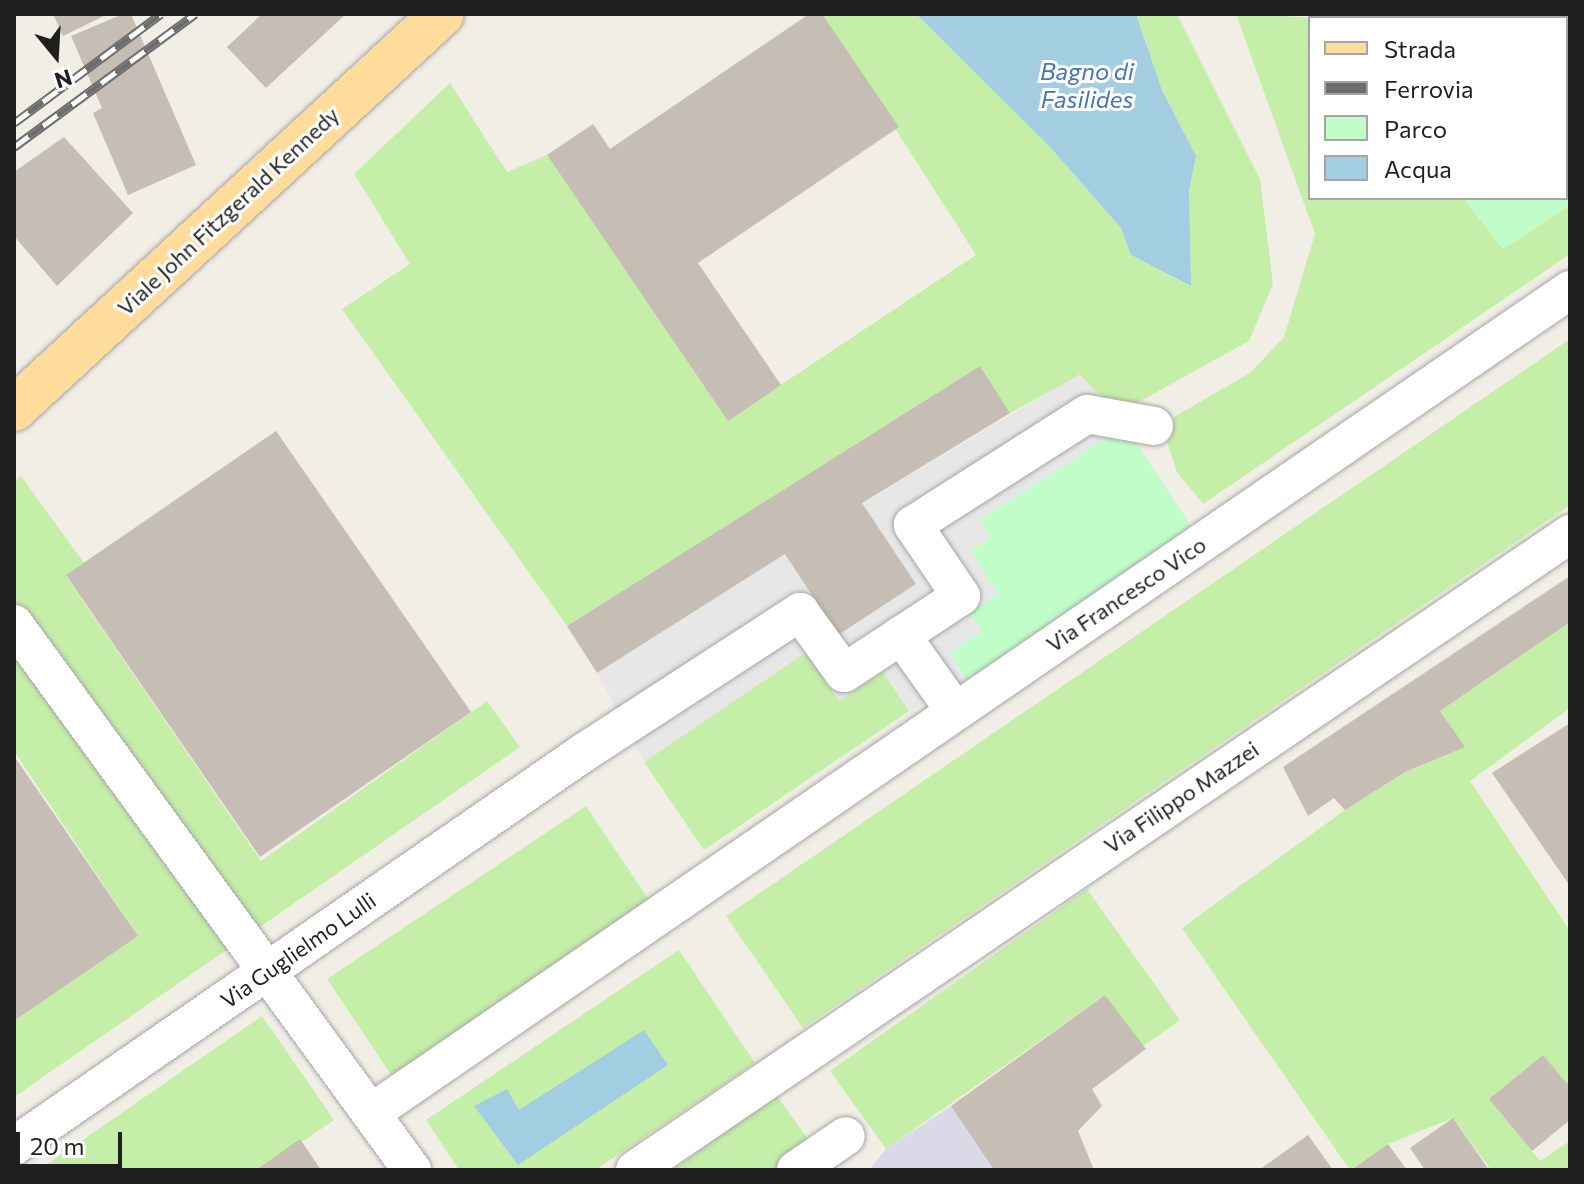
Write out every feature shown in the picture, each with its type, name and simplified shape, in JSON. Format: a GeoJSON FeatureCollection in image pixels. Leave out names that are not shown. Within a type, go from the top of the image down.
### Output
{"type":"FeatureCollection","features":[{"type":"Feature","properties":{"kind":"main road","name":"Viale John Fitzgerald Kennedy"},"geometry":{"type":"LineString","coordinates":[[14,409],[442,14]]}},
{"type":"Feature","properties":{"kind":"street","name":"Via Francesco Vico"},"geometry":{"type":"LineString","coordinates":[[371,1113],[1570,290]]}},
{"type":"Feature","properties":{"kind":"street"},"geometry":{"type":"LineString","coordinates":[[955,711],[901,635],[961,596],[913,525],[1087,414],[1154,426]]}},
{"type":"Feature","properties":{"kind":"street","name":"Via Filippo Mazzei"},"geometry":{"type":"LineString","coordinates":[[635,1170],[1570,534]]}},
{"type":"Feature","properties":{"kind":"street","name":"Via Guglielmo Lulli"},"geometry":{"type":"LineString","coordinates":[[14,1146],[583,753],[800,612],[844,673],[901,635]]}},
{"type":"Feature","properties":{"kind":"street"},"geometry":{"type":"LineString","coordinates":[[14,624],[412,1170]]}},
{"type":"Feature","properties":{"kind":"street"},"geometry":{"type":"LineString","coordinates":[[796,1170],[846,1136]]}},
{"type":"Feature","properties":{"kind":"green space"},"geometry":{"type":"Polygon","coordinates":[[[822,14],[916,14],[1050,147],[1121,228],[1131,255],[1190,286],[1189,191],[1196,156],[1162,90],[1136,14],[1177,14],[1260,179],[1273,284],[1249,341],[1113,416],[1080,375],[1010,413],[980,366],[567,626],[342,309],[410,264],[354,174],[450,83],[507,172],[547,155],[728,420],[976,255],[822,14]]]}},
{"type":"Feature","properties":{"kind":"green space"},"geometry":{"type":"Polygon","coordinates":[[[1236,14],[1308,17],[1308,200],[1465,200],[1503,249],[1570,205],[1570,254],[1203,504],[1177,472],[1167,442],[1174,417],[1250,373],[1284,337],[1315,234],[1236,14]]]}},
{"type":"Feature","properties":{"kind":"green space"},"geometry":{"type":"Polygon","coordinates":[[[1317,14],[1570,14],[1570,205],[1503,249],[1465,200],[1568,200],[1568,16],[1317,14]]]}},
{"type":"Feature","properties":{"kind":"green space"},"geometry":{"type":"Polygon","coordinates":[[[1570,339],[1570,505],[803,1028],[726,916],[1570,339]]]}},
{"type":"Feature","properties":{"kind":"green space"},"geometry":{"type":"Polygon","coordinates":[[[1125,425],[1195,532],[967,680],[949,653],[981,631],[970,612],[970,550],[978,521],[1125,425]]]}},
{"type":"Feature","properties":{"kind":"green space"},"geometry":{"type":"Polygon","coordinates":[[[21,476],[87,567],[66,576],[261,861],[487,701],[520,747],[14,1097],[14,1021],[138,936],[14,751],[14,482],[21,476]]]}},
{"type":"Feature","properties":{"kind":"green space"},"geometry":{"type":"Polygon","coordinates":[[[1570,622],[1570,708],[1470,781],[1570,931],[1570,1087],[1543,1055],[1489,1099],[1540,1161],[1570,1141],[1570,1170],[1491,1170],[1453,1118],[1388,1144],[1350,1170],[1182,928],[1345,810],[1405,772],[1464,747],[1440,711],[1570,622]]]}},
{"type":"Feature","properties":{"kind":"green space"},"geometry":{"type":"Polygon","coordinates":[[[806,652],[883,672],[909,711],[704,850],[644,762],[806,652]]]}},
{"type":"Feature","properties":{"kind":"green space"},"geometry":{"type":"Polygon","coordinates":[[[586,806],[651,903],[392,1076],[327,979],[586,806]]]}},
{"type":"Feature","properties":{"kind":"green space"},"geometry":{"type":"Polygon","coordinates":[[[1087,889],[1180,1020],[1142,1047],[1105,995],[886,1149],[830,1071],[1087,889]]]}},
{"type":"Feature","properties":{"kind":"green space"},"geometry":{"type":"Polygon","coordinates":[[[679,950],[755,1063],[595,1170],[459,1170],[426,1120],[679,950]]]}},
{"type":"Feature","properties":{"kind":"green space"},"geometry":{"type":"Polygon","coordinates":[[[262,1016],[334,1120],[261,1170],[39,1170],[262,1016]]]}},
{"type":"Feature","properties":{"kind":"green space"},"geometry":{"type":"Polygon","coordinates":[[[776,1095],[811,1143],[774,1170],[673,1170],[776,1095]]]}},
{"type":"Feature","properties":{"kind":"shaded area"},"geometry":{"type":"Polygon","coordinates":[[[1080,374],[1125,425],[979,520],[990,538],[971,551],[998,594],[970,612],[981,631],[949,653],[967,680],[909,711],[883,672],[839,701],[805,652],[644,762],[597,673],[785,554],[839,634],[916,584],[862,503],[1080,374]]]}},
{"type":"Feature","properties":{"kind":"shaded area"},"geometry":{"type":"Polygon","coordinates":[[[951,1106],[994,1170],[869,1170],[886,1149],[951,1106]]]}},
{"type":"Feature","properties":{"kind":"water","name":"Bagno di Fasilides"},"geometry":{"type":"Polygon","coordinates":[[[916,14],[1136,14],[1162,90],[1196,156],[1189,191],[1191,286],[1131,255],[1121,228],[1050,147],[916,14]]]}},
{"type":"Feature","properties":{"kind":"water"},"geometry":{"type":"Polygon","coordinates":[[[644,1030],[668,1065],[518,1165],[474,1106],[507,1089],[519,1110],[644,1030]]]}},
{"type":"Feature","properties":{"kind":"building"},"geometry":{"type":"Polygon","coordinates":[[[53,14],[108,14],[63,36],[53,14]]]}},
{"type":"Feature","properties":{"kind":"building"},"geometry":{"type":"Polygon","coordinates":[[[123,14],[131,14],[196,165],[128,195],[93,113],[102,108],[71,36],[123,14]]]}},
{"type":"Feature","properties":{"kind":"building"},"geometry":{"type":"Polygon","coordinates":[[[262,14],[346,14],[266,88],[227,47],[262,14]]]}},
{"type":"Feature","properties":{"kind":"building"},"geometry":{"type":"Polygon","coordinates":[[[809,14],[822,14],[899,127],[698,263],[781,385],[728,421],[547,155],[593,124],[610,149],[809,14]]]}},
{"type":"Feature","properties":{"kind":"building"},"geometry":{"type":"Polygon","coordinates":[[[64,137],[133,213],[57,286],[14,236],[14,172],[64,137]]]}},
{"type":"Feature","properties":{"kind":"building"},"geometry":{"type":"Polygon","coordinates":[[[980,366],[1010,413],[862,503],[916,584],[838,635],[785,554],[597,673],[567,626],[980,366]]]}},
{"type":"Feature","properties":{"kind":"building"},"geometry":{"type":"Polygon","coordinates":[[[276,431],[471,712],[260,857],[66,575],[276,431]]]}},
{"type":"Feature","properties":{"kind":"building"},"geometry":{"type":"Polygon","coordinates":[[[1570,576],[1570,622],[1440,711],[1465,747],[1405,772],[1345,810],[1334,798],[1308,816],[1283,767],[1570,576]]]}},
{"type":"Feature","properties":{"kind":"building"},"geometry":{"type":"Polygon","coordinates":[[[1570,723],[1570,886],[1492,773],[1570,723]]]}},
{"type":"Feature","properties":{"kind":"building"},"geometry":{"type":"Polygon","coordinates":[[[14,756],[138,936],[14,1021],[14,756]]]}},
{"type":"Feature","properties":{"kind":"building"},"geometry":{"type":"Polygon","coordinates":[[[1105,995],[1146,1049],[1092,1089],[1102,1106],[1078,1131],[1094,1170],[994,1170],[951,1106],[1105,995]]]}},
{"type":"Feature","properties":{"kind":"building"},"geometry":{"type":"Polygon","coordinates":[[[1543,1055],[1570,1087],[1570,1120],[1532,1151],[1489,1099],[1543,1055]]]}},
{"type":"Feature","properties":{"kind":"building"},"geometry":{"type":"Polygon","coordinates":[[[1453,1118],[1489,1170],[1425,1170],[1410,1148],[1453,1118]]]}},
{"type":"Feature","properties":{"kind":"building"},"geometry":{"type":"Polygon","coordinates":[[[1308,1135],[1333,1170],[1259,1170],[1308,1135]]]}},
{"type":"Feature","properties":{"kind":"building"},"geometry":{"type":"Polygon","coordinates":[[[300,1139],[321,1170],[256,1170],[300,1139]]]}},
{"type":"Feature","properties":{"kind":"building"},"geometry":{"type":"Polygon","coordinates":[[[1388,1144],[1407,1170],[1351,1170],[1388,1144]]]}},
{"type":"Feature","properties":{"kind":"railway"},"geometry":{"type":"LineString","coordinates":[[14,123],[161,14]]}},
{"type":"Feature","properties":{"kind":"railway"},"geometry":{"type":"LineString","coordinates":[[14,147],[195,14]]}}]}
